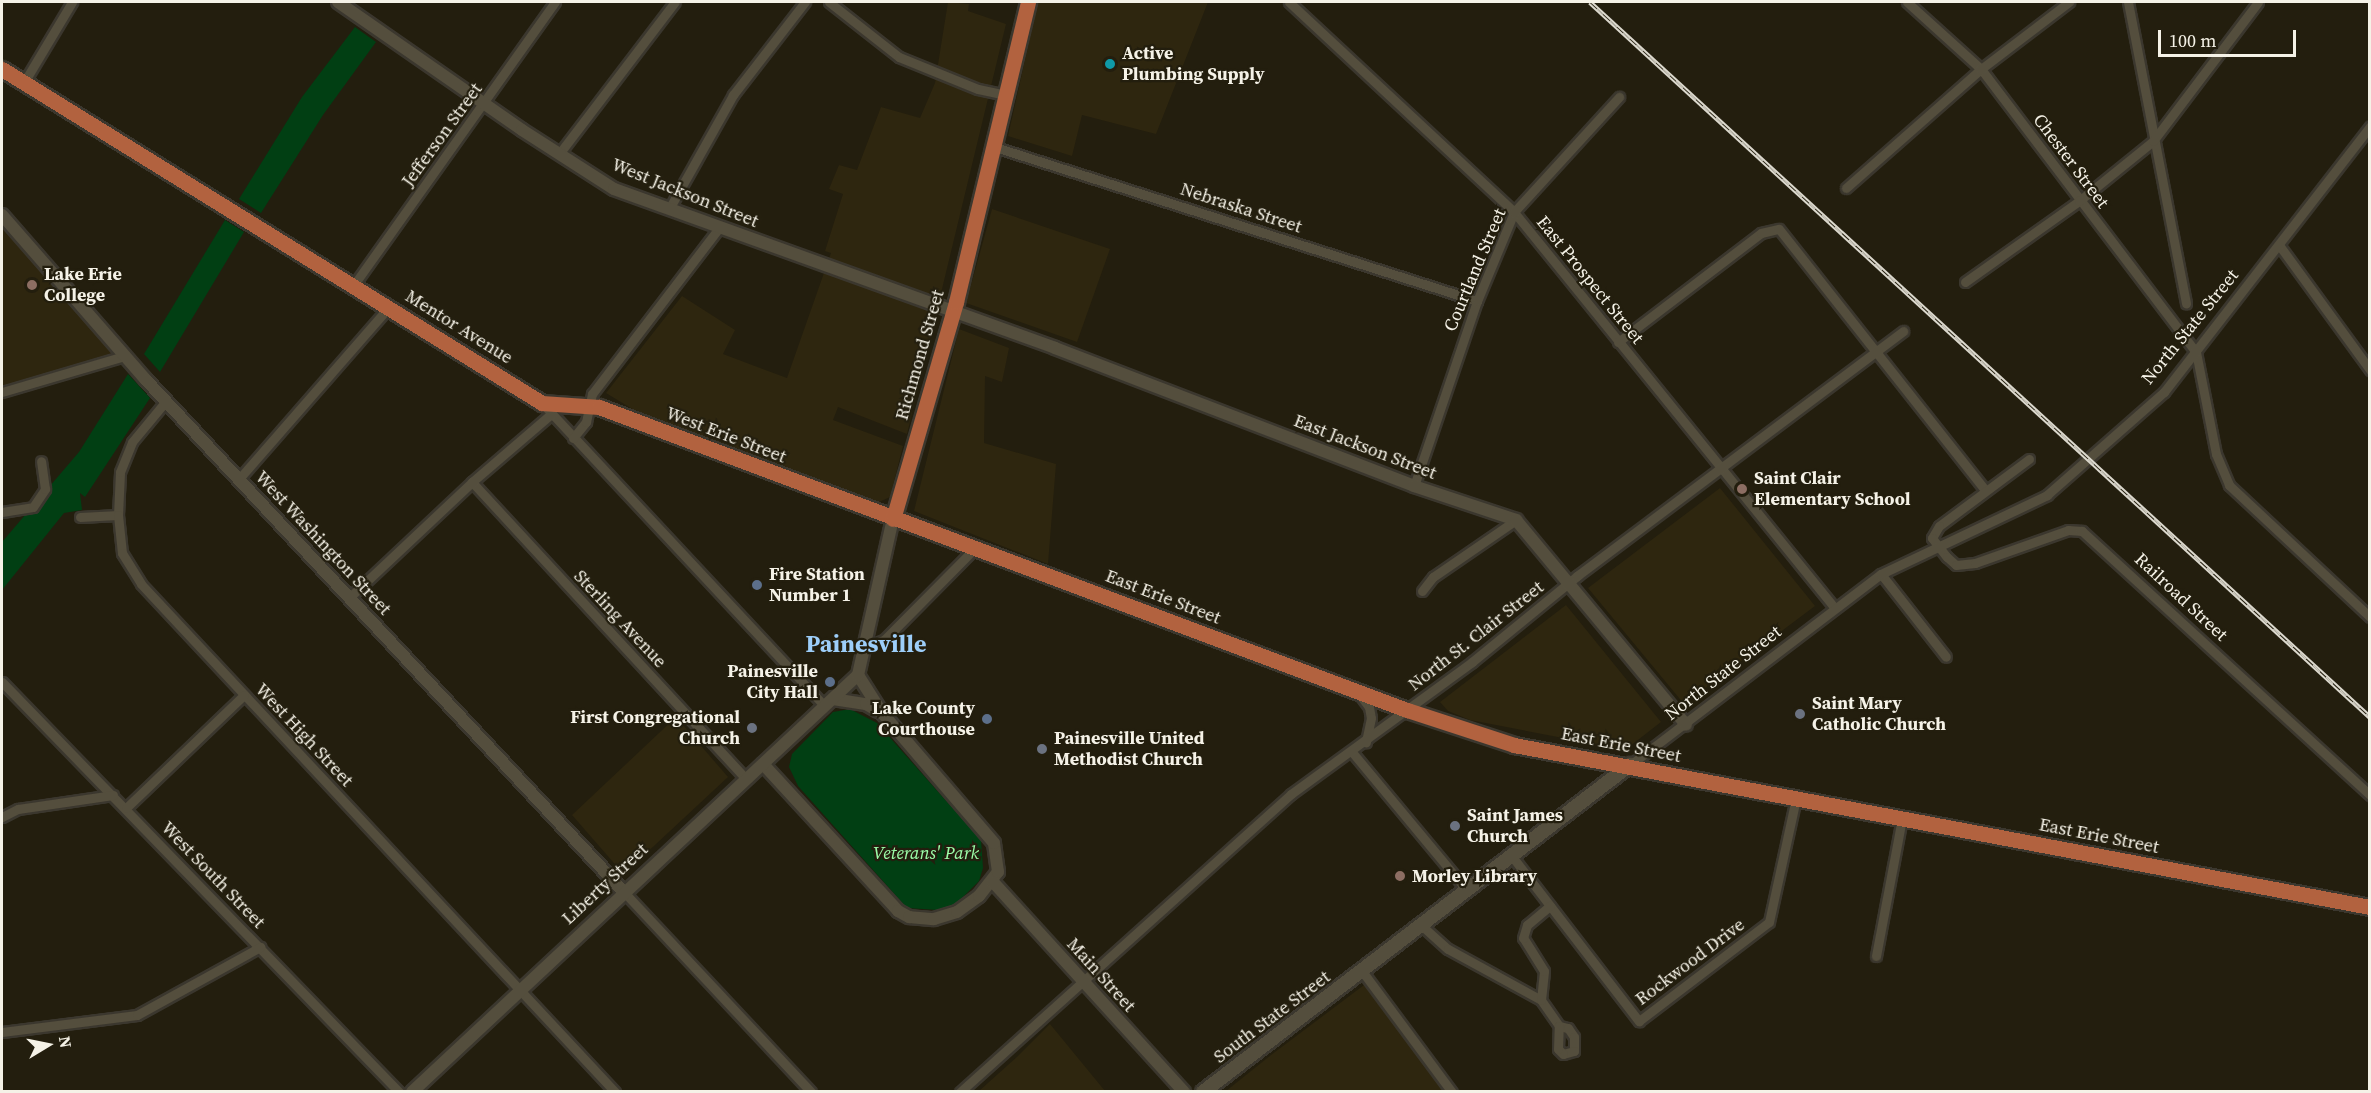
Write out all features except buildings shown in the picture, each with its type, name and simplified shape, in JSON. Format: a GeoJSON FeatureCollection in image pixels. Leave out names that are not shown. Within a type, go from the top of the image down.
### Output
{"type":"FeatureCollection","features":[{"type":"Feature","properties":{"kind":"main road","name":"Richmond Street"},"geometry":{"type":"LineString","coordinates":[[893,519],[952,312],[995,147],[1028,2]]}},
{"type":"Feature","properties":{"kind":"main road","name":"Mentor Avenue"},"geometry":{"type":"LineString","coordinates":[[2,69],[353,286],[390,306],[546,408]]}},
{"type":"Feature","properties":{"kind":"main road","name":"West Erie Street"},"geometry":{"type":"LineString","coordinates":[[546,408],[599,407],[893,519]]}},
{"type":"Feature","properties":{"kind":"main road","name":"East Erie Street"},"geometry":{"type":"LineString","coordinates":[[893,519],[976,547],[1407,710],[1514,745],[1630,765],[2370,907]]}},
{"type":"Feature","properties":{"kind":"main road","name":"North State Street"},"geometry":{"type":"LineString","coordinates":[[1362,971],[1465,888],[1630,765]]}},
{"type":"Feature","properties":{"kind":"main road","name":"South State Street"},"geometry":{"type":"LineString","coordinates":[[1203,1092],[1362,971]]}},
{"type":"Feature","properties":{"kind":"street"},"geometry":{"type":"LineString","coordinates":[[23,84],[72,2]]}},
{"type":"Feature","properties":{"kind":"street","name":"West Jackson Street"},"geometry":{"type":"LineString","coordinates":[[338,2],[485,104],[614,189],[952,312]]}},
{"type":"Feature","properties":{"kind":"street","name":"Jefferson Street"},"geometry":{"type":"LineString","coordinates":[[353,286],[485,104],[555,2]]}},
{"type":"Feature","properties":{"kind":"street"},"geometry":{"type":"LineString","coordinates":[[559,154],[675,2]]}},
{"type":"Feature","properties":{"kind":"street"},"geometry":{"type":"LineString","coordinates":[[669,209],[733,95],[804,2]]}},
{"type":"Feature","properties":{"kind":"street"},"geometry":{"type":"LineString","coordinates":[[829,2],[899,57],[978,89],[1007,94]]}},
{"type":"Feature","properties":{"kind":"street","name":"East Prospect Street"},"geometry":{"type":"LineString","coordinates":[[1289,2],[1514,212],[1834,607]]}},
{"type":"Feature","properties":{"kind":"street","name":"Chester Street"},"geometry":{"type":"LineString","coordinates":[[1907,2],[1981,69],[2079,201],[2196,352]]}},
{"type":"Feature","properties":{"kind":"street"},"geometry":{"type":"LineString","coordinates":[[1846,188],[1981,69],[2069,2]]}},
{"type":"Feature","properties":{"kind":"street"},"geometry":{"type":"LineString","coordinates":[[2128,2],[2186,303]]}},
{"type":"Feature","properties":{"kind":"street"},"geometry":{"type":"LineString","coordinates":[[1965,282],[2079,201],[2153,141],[2258,2]]}},
{"type":"Feature","properties":{"kind":"street","name":"Courtland Street"},"geometry":{"type":"LineString","coordinates":[[1413,486],[1477,301],[1514,212],[1619,97]]}},
{"type":"Feature","properties":{"kind":"street","name":"North State Street"},"geometry":{"type":"LineString","coordinates":[[1630,765],[1686,725],[1834,607],[1881,574],[2047,495],[2163,392],[2370,126]]}},
{"type":"Feature","properties":{"kind":"street","name":"Nebraska Street"},"geometry":{"type":"LineString","coordinates":[[995,147],[1477,301]]}},
{"type":"Feature","properties":{"kind":"street","name":"West Washington Street"},"geometry":{"type":"LineString","coordinates":[[2,215],[124,356],[623,891]]}},
{"type":"Feature","properties":{"kind":"street"},"geometry":{"type":"LineString","coordinates":[[573,438],[586,422],[592,394],[719,228]]}},
{"type":"Feature","properties":{"kind":"street"},"geometry":{"type":"LineString","coordinates":[[1618,342],[1761,233],[1779,229],[1986,490]]}},
{"type":"Feature","properties":{"kind":"street"},"geometry":{"type":"LineString","coordinates":[[2279,245],[2370,370]]}},
{"type":"Feature","properties":{"kind":"street"},"geometry":{"type":"LineString","coordinates":[[238,480],[390,306]]}},
{"type":"Feature","properties":{"kind":"street","name":"East Jackson Street"},"geometry":{"type":"LineString","coordinates":[[952,312],[1413,486],[1516,520]]}},
{"type":"Feature","properties":{"kind":"street","name":"North St. Clair Street"},"geometry":{"type":"LineString","coordinates":[[960,1092],[1281,802],[1366,742],[1721,466],[1875,349],[1903,331]]}},
{"type":"Feature","properties":{"kind":"street"},"geometry":{"type":"LineString","coordinates":[[2196,352],[2216,454],[2229,485],[2370,617]]}},
{"type":"Feature","properties":{"kind":"street"},"geometry":{"type":"LineString","coordinates":[[2,392],[124,356]]}},
{"type":"Feature","properties":{"kind":"street","name":"West High Street"},"geometry":{"type":"LineString","coordinates":[[166,401],[132,442],[120,472],[117,515],[122,553],[141,584],[615,1092]]}},
{"type":"Feature","properties":{"kind":"street"},"geometry":{"type":"LineString","coordinates":[[350,597],[472,482],[546,408]]}},
{"type":"Feature","properties":{"kind":"street","name":"Mentor Avenue"},"geometry":{"type":"LineString","coordinates":[[546,408],[829,702]]}},
{"type":"Feature","properties":{"kind":"street"},"geometry":{"type":"LineString","coordinates":[[1941,546],[1932,538],[1940,526],[2029,459]]}},
{"type":"Feature","properties":{"kind":"street"},"geometry":{"type":"LineString","coordinates":[[2,512],[33,507],[45,489],[41,461]]}},
{"type":"Feature","properties":{"kind":"street","name":"Sterling Avenue"},"geometry":{"type":"LineString","coordinates":[[472,482],[745,778]]}},
{"type":"Feature","properties":{"kind":"street"},"geometry":{"type":"LineString","coordinates":[[80,517],[117,515]]}},
{"type":"Feature","properties":{"kind":"street","name":"Richmond Street"},"geometry":{"type":"LineString","coordinates":[[858,675],[893,519]]}},
{"type":"Feature","properties":{"kind":"street"},"geometry":{"type":"LineString","coordinates":[[1422,591],[1433,578],[1516,520],[1686,725]]}},
{"type":"Feature","properties":{"kind":"street","name":"Railroad Street"},"geometry":{"type":"LineString","coordinates":[[1941,546],[1956,565],[1975,563],[2068,530],[2082,531],[2370,795]]}},
{"type":"Feature","properties":{"kind":"street"},"geometry":{"type":"LineString","coordinates":[[864,648],[884,640],[976,547]]}},
{"type":"Feature","properties":{"kind":"street"},"geometry":{"type":"LineString","coordinates":[[1881,574],[1946,657]]}},
{"type":"Feature","properties":{"kind":"street"},"geometry":{"type":"LineString","coordinates":[[763,764],[898,911],[921,920],[957,912],[993,882],[1000,861],[994,843],[882,713],[858,675],[829,702]]}},
{"type":"Feature","properties":{"kind":"street","name":"West South Street"},"geometry":{"type":"LineString","coordinates":[[2,682],[399,1092]]}},
{"type":"Feature","properties":{"kind":"street"},"geometry":{"type":"LineString","coordinates":[[1356,691],[1370,707],[1366,742]]}},
{"type":"Feature","properties":{"kind":"street"},"geometry":{"type":"LineString","coordinates":[[126,808],[244,695]]}},
{"type":"Feature","properties":{"kind":"street"},"geometry":{"type":"LineString","coordinates":[[829,702],[866,704],[882,713]]}},
{"type":"Feature","properties":{"kind":"street","name":"Liberty Street"},"geometry":{"type":"LineString","coordinates":[[412,1092],[623,891],[829,702]]}},
{"type":"Feature","properties":{"kind":"street"},"geometry":{"type":"LineString","coordinates":[[1352,752],[1465,888]]}},
{"type":"Feature","properties":{"kind":"street"},"geometry":{"type":"LineString","coordinates":[[2,817],[18,809],[113,795]]}},
{"type":"Feature","properties":{"kind":"street","name":"Rockwood Drive"},"geometry":{"type":"LineString","coordinates":[[1511,855],[1640,1021],[1769,922],[1796,798]]}},
{"type":"Feature","properties":{"kind":"street"},"geometry":{"type":"LineString","coordinates":[[1876,956],[1902,819]]}},
{"type":"Feature","properties":{"kind":"street","name":"Main Street"},"geometry":{"type":"LineString","coordinates":[[993,882],[1184,1092]]}},
{"type":"Feature","properties":{"kind":"street"},"geometry":{"type":"LineString","coordinates":[[623,891],[811,1092]]}},
{"type":"Feature","properties":{"kind":"street"},"geometry":{"type":"LineString","coordinates":[[1541,1000],[1544,971],[1523,938],[1527,925],[1550,906]]}},
{"type":"Feature","properties":{"kind":"street"},"geometry":{"type":"LineString","coordinates":[[1421,925],[1448,949],[1541,1000],[1559,1026]]}},
{"type":"Feature","properties":{"kind":"street"},"geometry":{"type":"LineString","coordinates":[[2,1032],[137,1015],[260,947]]}},
{"type":"Feature","properties":{"kind":"street"},"geometry":{"type":"LineString","coordinates":[[1362,971],[1452,1092]]}},
{"type":"Feature","properties":{"kind":"shaded area"},"geometry":{"type":"Polygon","coordinates":[[[948,2],[969,4],[968,11],[1006,24],[907,434],[838,407],[833,420],[903,446],[890,497],[879,502],[634,410],[606,393],[682,296],[735,330],[723,354],[787,378],[831,253],[825,251],[843,194],[829,189],[839,165],[857,170],[881,107],[920,118],[935,83],[948,2]]]}},
{"type":"Feature","properties":{"kind":"shaded area"},"geometry":{"type":"Polygon","coordinates":[[[1038,2],[1208,2],[1156,134],[1082,115],[1072,156],[1008,136],[1038,2]]]}},
{"type":"Feature","properties":{"kind":"shaded area"},"geometry":{"type":"Polygon","coordinates":[[[992,209],[1110,249],[1077,342],[966,303],[992,209]]]}},
{"type":"Feature","properties":{"kind":"shaded area","name":"Lake Erie College"},"geometry":{"type":"Polygon","coordinates":[[[2,215],[124,356],[2,392],[2,215]]]}},
{"type":"Feature","properties":{"kind":"shaded area"},"geometry":{"type":"Polygon","coordinates":[[[959,329],[1009,348],[1002,382],[985,376],[984,443],[1056,464],[1048,564],[914,511],[959,329]]]}},
{"type":"Feature","properties":{"kind":"shaded area"},"geometry":{"type":"Polygon","coordinates":[[[1720,488],[1815,606],[1684,704],[1588,588],[1720,488]]]}},
{"type":"Feature","properties":{"kind":"shaded area"},"geometry":{"type":"Polygon","coordinates":[[[1566,605],[1661,722],[1625,750],[1470,720],[1448,711],[1440,702],[1566,605]]]}},
{"type":"Feature","properties":{"kind":"shaded area"},"geometry":{"type":"Polygon","coordinates":[[[676,717],[728,777],[626,872],[620,870],[572,815],[676,717]]]}},
{"type":"Feature","properties":{"kind":"shaded area"},"geometry":{"type":"Polygon","coordinates":[[[1364,985],[1444,1091],[1226,1091],[1271,1055],[1364,985]]]}},
{"type":"Feature","properties":{"kind":"shaded area"},"geometry":{"type":"Polygon","coordinates":[[[1050,1024],[1105,1091],[979,1091],[1018,1056],[1050,1024]]]}},
{"type":"Feature","properties":{"kind":"green space"},"geometry":{"type":"Polygon","coordinates":[[[355,27],[376,42],[323,115],[261,213],[239,199],[302,97],[355,27]]]}},
{"type":"Feature","properties":{"kind":"green space"},"geometry":{"type":"Polygon","coordinates":[[[225,220],[244,232],[160,372],[144,354],[225,220]]]}},
{"type":"Feature","properties":{"kind":"green space"},"geometry":{"type":"Polygon","coordinates":[[[128,374],[150,398],[85,497],[80,493],[82,510],[64,513],[2,590],[2,542],[79,452],[128,374]]]}},
{"type":"Feature","properties":{"kind":"green space","name":"Veterans' Park"},"geometry":{"type":"Polygon","coordinates":[[[850,709],[877,723],[981,840],[983,868],[979,881],[956,904],[938,910],[907,908],[798,786],[789,767],[792,754],[833,712],[850,709]]]}},
{"type":"Feature","properties":{"kind":"railway"},"geometry":{"type":"LineString","coordinates":[[1590,2],[2370,717]]}},
{"type":"Feature","properties":{"kind":"place","name":"Active Plumbing Supply"},"geometry":{"type":"Point","coordinates":[1110,64]}},
{"type":"Feature","properties":{"kind":"place","name":"Lake Erie College"},"geometry":{"type":"Point","coordinates":[32,285]}},
{"type":"Feature","properties":{"kind":"place","name":"Saint Clair Elementary School"},"geometry":{"type":"Point","coordinates":[1742,489]}},
{"type":"Feature","properties":{"kind":"place","name":"Fire Station Number 1"},"geometry":{"type":"Point","coordinates":[757,585]}},
{"type":"Feature","properties":{"kind":"place","name":"Painesville City Hall"},"geometry":{"type":"Point","coordinates":[830,682]}},
{"type":"Feature","properties":{"kind":"place","name":"Saint Mary Catholic Church"},"geometry":{"type":"Point","coordinates":[1800,714]}},
{"type":"Feature","properties":{"kind":"place","name":"Lake County Courthouse"},"geometry":{"type":"Point","coordinates":[987,719]}},
{"type":"Feature","properties":{"kind":"place","name":"First Congregational Church"},"geometry":{"type":"Point","coordinates":[752,728]}},
{"type":"Feature","properties":{"kind":"place","name":"Painesville United Methodist Church"},"geometry":{"type":"Point","coordinates":[1042,749]}},
{"type":"Feature","properties":{"kind":"place","name":"Saint James Church"},"geometry":{"type":"Point","coordinates":[1455,826]}},
{"type":"Feature","properties":{"kind":"place","name":"Morley Library"},"geometry":{"type":"Point","coordinates":[1400,876]}},
{"type":"Feature","properties":{"kind":"district","name":"Painesville"},"geometry":{"type":"Point","coordinates":[866,644]}}]}
